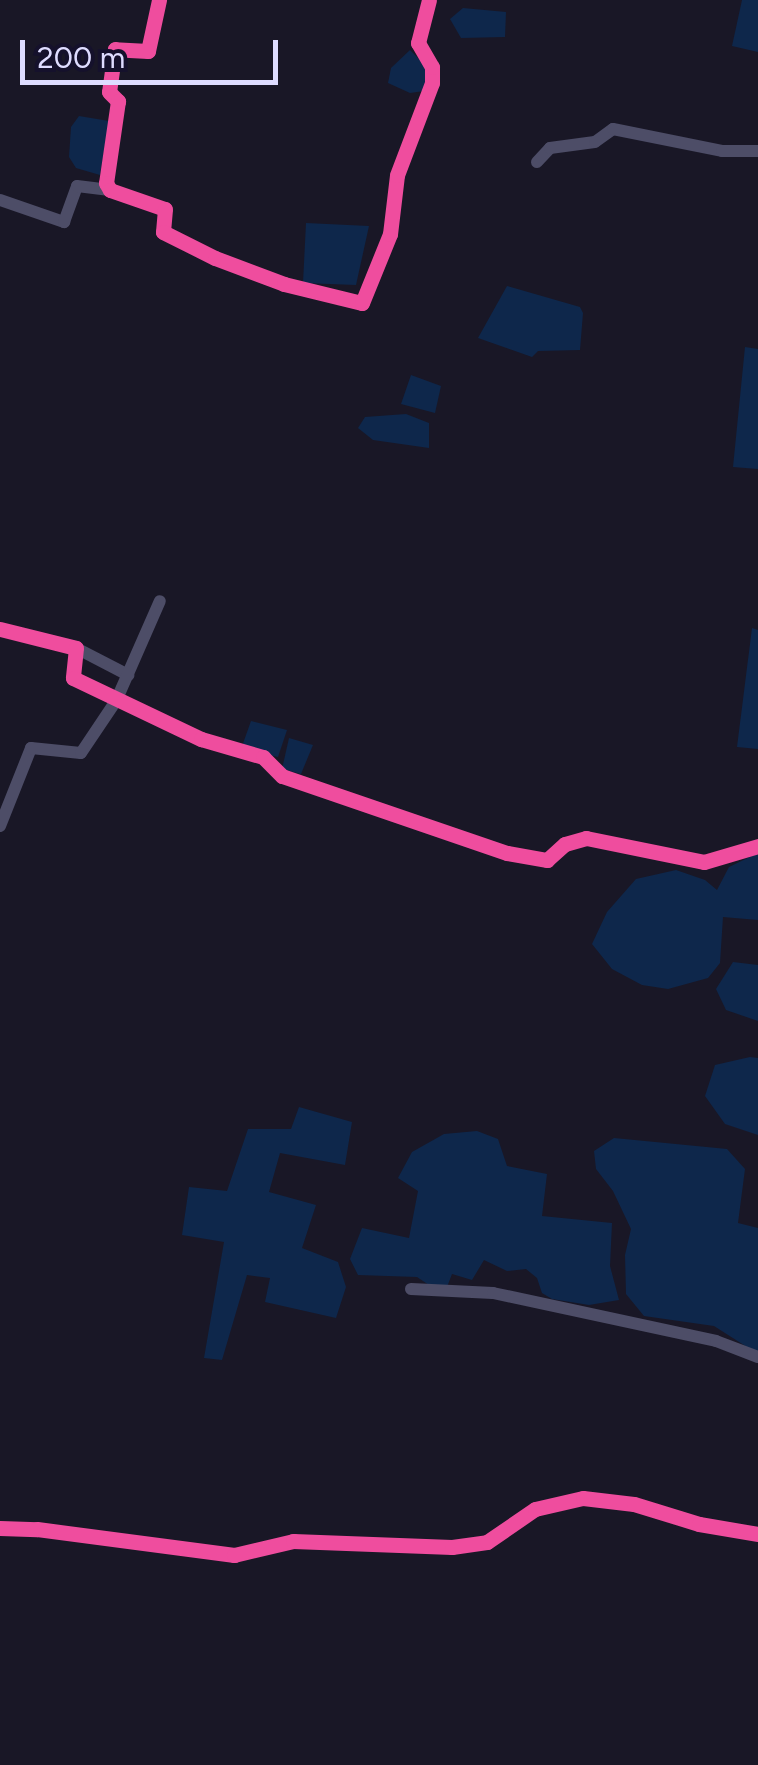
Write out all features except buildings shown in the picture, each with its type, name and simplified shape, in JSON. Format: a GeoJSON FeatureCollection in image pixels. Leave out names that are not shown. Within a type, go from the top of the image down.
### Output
{"type":"FeatureCollection","features":[{"type":"Feature","properties":{"kind":"street"},"geometry":{"type":"LineString","coordinates":[[110,190],[106,183],[118,101],[108,92],[115,49],[148,51],[159,0]]}},
{"type":"Feature","properties":{"kind":"street"},"geometry":{"type":"LineString","coordinates":[[0,200],[64,222],[77,186],[110,190],[165,209],[163,232],[215,258],[284,284],[362,303],[390,234],[397,175],[432,83],[432,66],[418,44],[429,0]]}},
{"type":"Feature","properties":{"kind":"street"},"geometry":{"type":"LineString","coordinates":[[537,162],[550,148],[595,142],[613,129],[722,151],[758,151]]}},
{"type":"Feature","properties":{"kind":"street"},"geometry":{"type":"LineString","coordinates":[[0,826],[32,748],[81,753],[116,702],[160,601]]}},
{"type":"Feature","properties":{"kind":"street"},"geometry":{"type":"LineString","coordinates":[[0,629],[76,648],[128,675]]}},
{"type":"Feature","properties":{"kind":"street"},"geometry":{"type":"LineString","coordinates":[[76,648],[73,678],[116,702],[201,739],[264,757],[282,776],[507,853],[547,860],[565,844],[586,838],[704,862],[758,846]]}},
{"type":"Feature","properties":{"kind":"street"},"geometry":{"type":"LineString","coordinates":[[411,1290],[509,1296],[716,1341],[758,1357]]}},
{"type":"Feature","properties":{"kind":"street"},"geometry":{"type":"LineString","coordinates":[[0,1528],[37,1529],[234,1555],[294,1541],[452,1547],[488,1542],[535,1509],[583,1498],[634,1504],[699,1524],[758,1534]]}},
{"type":"Feature","properties":{"kind":"water"},"geometry":{"type":"Polygon","coordinates":[[[742,0],[758,0],[758,52],[732,46],[742,0]]]}},
{"type":"Feature","properties":{"kind":"water"},"geometry":{"type":"Polygon","coordinates":[[[463,8],[506,12],[505,37],[461,38],[450,19],[463,8]]]}},
{"type":"Feature","properties":{"kind":"water"},"geometry":{"type":"Polygon","coordinates":[[[410,50],[427,67],[424,91],[410,93],[388,83],[391,68],[410,50]]]}},
{"type":"Feature","properties":{"kind":"water"},"geometry":{"type":"Polygon","coordinates":[[[79,116],[109,121],[100,175],[76,168],[69,157],[71,127],[79,116]]]}},
{"type":"Feature","properties":{"kind":"water"},"geometry":{"type":"Polygon","coordinates":[[[306,223],[369,226],[356,285],[303,283],[306,223]]]}},
{"type":"Feature","properties":{"kind":"water"},"geometry":{"type":"Polygon","coordinates":[[[507,286],[580,307],[580,350],[538,351],[532,357],[478,338],[507,286]]]}},
{"type":"Feature","properties":{"kind":"water"},"geometry":{"type":"Polygon","coordinates":[[[745,347],[758,349],[758,469],[733,467],[745,347]]]}},
{"type":"Feature","properties":{"kind":"water"},"geometry":{"type":"Polygon","coordinates":[[[411,375],[441,386],[435,413],[401,404],[411,375]]]}},
{"type":"Feature","properties":{"kind":"water"},"geometry":{"type":"Polygon","coordinates":[[[406,414],[429,423],[429,448],[373,440],[358,428],[365,417],[406,414]]]}},
{"type":"Feature","properties":{"kind":"water"},"geometry":{"type":"Polygon","coordinates":[[[752,628],[758,630],[758,749],[737,747],[752,628]]]}},
{"type":"Feature","properties":{"kind":"water"},"geometry":{"type":"Polygon","coordinates":[[[251,721],[287,730],[278,757],[241,749],[251,721]]]}},
{"type":"Feature","properties":{"kind":"water"},"geometry":{"type":"Polygon","coordinates":[[[289,738],[313,745],[301,774],[282,769],[289,738]]]}},
{"type":"Feature","properties":{"kind":"water"},"geometry":{"type":"Polygon","coordinates":[[[758,853],[758,920],[723,917],[720,963],[708,978],[668,989],[642,985],[612,969],[592,944],[607,912],[636,879],[676,870],[705,880],[717,890],[729,867],[758,853]]]}},
{"type":"Feature","properties":{"kind":"water"},"geometry":{"type":"Polygon","coordinates":[[[733,962],[758,965],[758,1021],[726,1010],[716,989],[733,962]]]}},
{"type":"Feature","properties":{"kind":"water"},"geometry":{"type":"Polygon","coordinates":[[[758,1058],[758,1135],[725,1124],[705,1096],[715,1065],[758,1058]]]}},
{"type":"Feature","properties":{"kind":"water"},"geometry":{"type":"Polygon","coordinates":[[[299,1107],[352,1122],[345,1165],[280,1153],[269,1192],[316,1205],[302,1248],[338,1262],[346,1287],[336,1318],[265,1302],[270,1278],[247,1275],[222,1360],[204,1358],[224,1242],[182,1235],[189,1187],[227,1191],[248,1129],[291,1129],[299,1107]]]}},
{"type":"Feature","properties":{"kind":"water"},"geometry":{"type":"Polygon","coordinates":[[[477,1131],[498,1139],[507,1166],[547,1174],[542,1216],[612,1223],[610,1266],[619,1300],[589,1305],[552,1299],[542,1293],[537,1278],[526,1269],[507,1271],[484,1260],[472,1280],[452,1274],[447,1287],[435,1289],[417,1277],[358,1275],[350,1259],[362,1228],[409,1238],[418,1191],[398,1178],[412,1152],[444,1134],[477,1131]]]}},
{"type":"Feature","properties":{"kind":"water"},"geometry":{"type":"Polygon","coordinates":[[[614,1138],[727,1149],[745,1169],[738,1223],[758,1228],[758,1354],[714,1326],[644,1316],[626,1294],[625,1255],[631,1229],[613,1191],[596,1169],[594,1151],[614,1138]]]}},
{"type":"Feature","properties":{"kind":"cycle path"},"geometry":{"type":"LineString","coordinates":[[159,0],[148,51],[115,49],[109,92],[118,101],[106,183],[110,190],[165,209],[163,232],[215,258],[284,284],[362,303],[390,234],[397,175],[432,83],[432,67],[418,43],[429,0]]}},
{"type":"Feature","properties":{"kind":"cycle path"},"geometry":{"type":"LineString","coordinates":[[0,629],[76,648],[73,678],[201,739],[263,757],[282,776],[507,853],[547,860],[565,844],[586,838],[704,862],[758,846]]}},
{"type":"Feature","properties":{"kind":"cycle path"},"geometry":{"type":"LineString","coordinates":[[0,1528],[37,1529],[234,1555],[293,1541],[452,1547],[487,1542],[535,1509],[583,1498],[634,1504],[699,1524],[758,1534]]}}]}
